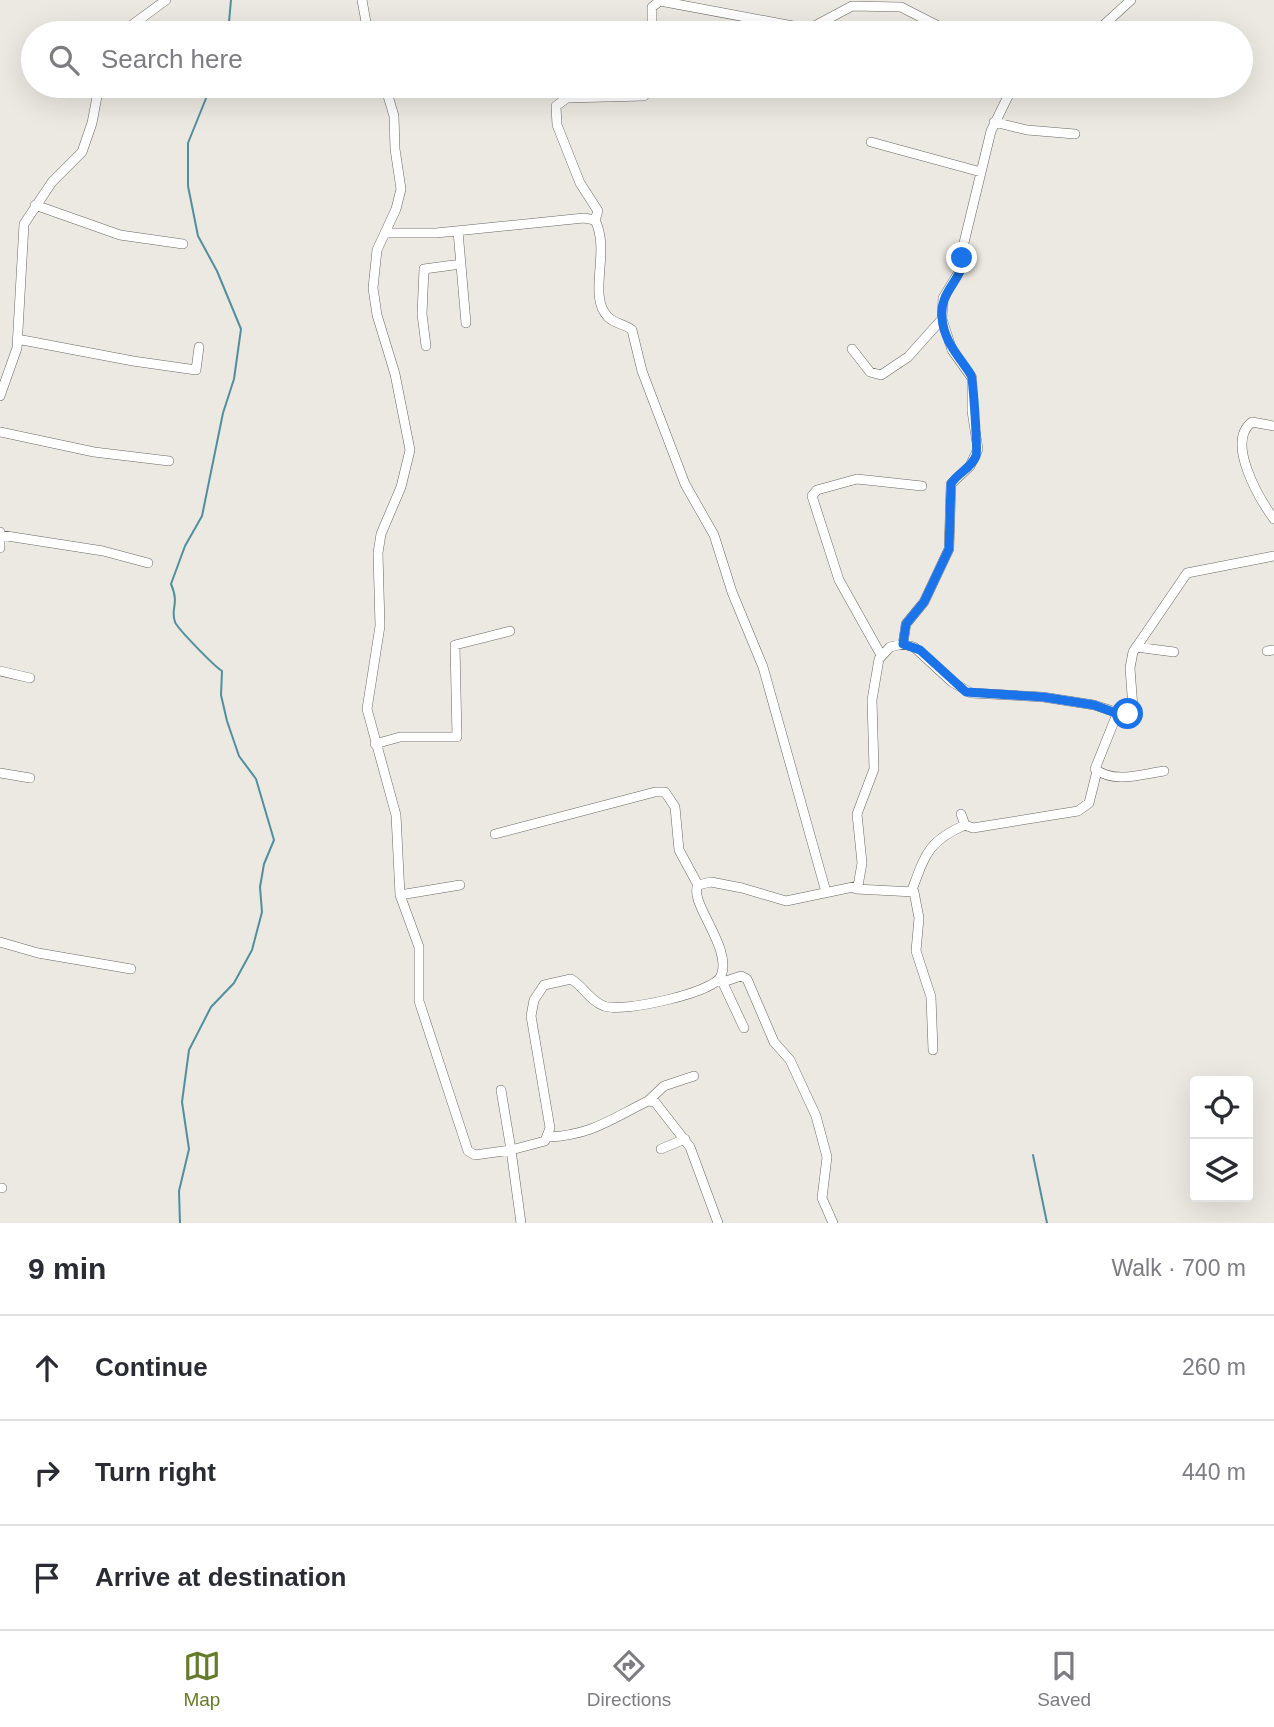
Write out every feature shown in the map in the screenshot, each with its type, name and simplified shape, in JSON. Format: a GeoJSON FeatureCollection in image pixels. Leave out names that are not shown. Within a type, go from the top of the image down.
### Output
{"type":"FeatureCollection","features":[{"type":"Feature","properties":{"kind":"street"},"geometry":{"type":"LineString","coordinates":[[137,21],[166,0]]}},
{"type":"Feature","properties":{"kind":"street"},"geometry":{"type":"LineString","coordinates":[[362,0],[366,21]]}},
{"type":"Feature","properties":{"kind":"street"},"geometry":{"type":"LineString","coordinates":[[1108,21],[1131,0]]}},
{"type":"Feature","properties":{"kind":"street"},"geometry":{"type":"LineString","coordinates":[[652,21],[656,2],[764,21]]}},
{"type":"Feature","properties":{"kind":"street"},"geometry":{"type":"LineString","coordinates":[[825,21],[852,6],[865,3],[901,7],[928,21]]}},
{"type":"Feature","properties":{"kind":"street"},"geometry":{"type":"LineString","coordinates":[[0,396],[12,367],[17,338],[24,224],[55,178],[82,152],[97,98]]}},
{"type":"Feature","properties":{"kind":"street"},"geometry":{"type":"LineString","coordinates":[[389,98],[394,116],[401,189],[375,260],[374,300],[395,373],[410,450],[401,487],[384,525],[378,553],[380,626],[367,709],[396,815],[400,895],[419,947],[419,1001],[468,1151],[475,1155],[511,1150],[540,1144],[548,1137],[550,1128],[531,1016],[534,1000],[544,985],[570,979],[599,1004],[619,1009],[741,976],[747,979],[774,1042],[787,1055],[804,1085],[825,1145],[822,1198],[833,1223]]}},
{"type":"Feature","properties":{"kind":"street"},"geometry":{"type":"LineString","coordinates":[[567,98],[556,106],[557,125],[580,183],[598,211],[595,220],[603,247],[598,292],[602,307],[614,321],[632,330],[642,370],[685,484],[720,551],[732,592],[776,706],[793,782],[826,892]]}},
{"type":"Feature","properties":{"kind":"street"},"geometry":{"type":"LineString","coordinates":[[903,644],[906,624],[924,602],[949,549],[951,484],[970,466],[978,449],[972,411],[972,378],[952,350],[942,319],[943,298],[962,267],[962,251],[994,122],[1007,98]]}},
{"type":"Feature","properties":{"kind":"street"},"geometry":{"type":"LineString","coordinates":[[994,122],[1027,130],[1075,134]]}},
{"type":"Feature","properties":{"kind":"street"},"geometry":{"type":"LineString","coordinates":[[871,142],[981,172]]}},
{"type":"Feature","properties":{"kind":"street"},"geometry":{"type":"LineString","coordinates":[[35,205],[120,235],[183,244]]}},
{"type":"Feature","properties":{"kind":"street"},"geometry":{"type":"LineString","coordinates":[[385,233],[458,231],[584,218],[595,220]]}},
{"type":"Feature","properties":{"kind":"street"},"geometry":{"type":"LineString","coordinates":[[458,231],[466,323]]}},
{"type":"Feature","properties":{"kind":"street"},"geometry":{"type":"LineString","coordinates":[[426,346],[424,269],[461,264]]}},
{"type":"Feature","properties":{"kind":"street"},"geometry":{"type":"LineString","coordinates":[[852,349],[870,372],[881,375],[908,357],[942,319]]}},
{"type":"Feature","properties":{"kind":"street"},"geometry":{"type":"LineString","coordinates":[[17,338],[133,361],[196,370],[199,347]]}},
{"type":"Feature","properties":{"kind":"street"},"geometry":{"type":"LineString","coordinates":[[1274,426],[1252,422],[1246,427],[1243,439],[1250,483],[1274,519]]}},
{"type":"Feature","properties":{"kind":"street"},"geometry":{"type":"LineString","coordinates":[[0,432],[94,452],[169,461]]}},
{"type":"Feature","properties":{"kind":"street"},"geometry":{"type":"LineString","coordinates":[[881,655],[835,571],[812,494],[857,479],[922,486]]}},
{"type":"Feature","properties":{"kind":"street"},"geometry":{"type":"LineString","coordinates":[[0,548],[0,534],[103,551],[148,563]]}},
{"type":"Feature","properties":{"kind":"street"},"geometry":{"type":"LineString","coordinates":[[856,888],[862,878],[857,814],[873,776],[872,700],[881,655],[890,647],[903,644],[920,650],[966,692],[1061,699],[1128,714],[1133,708],[1130,668],[1136,647],[1187,573],[1274,556]]}},
{"type":"Feature","properties":{"kind":"street"},"geometry":{"type":"LineString","coordinates":[[375,744],[400,737],[457,737],[455,645],[510,631]]}},
{"type":"Feature","properties":{"kind":"street"},"geometry":{"type":"LineString","coordinates":[[1136,647],[1174,652]]}},
{"type":"Feature","properties":{"kind":"street"},"geometry":{"type":"LineString","coordinates":[[0,671],[30,678]]}},
{"type":"Feature","properties":{"kind":"street"},"geometry":{"type":"LineString","coordinates":[[961,814],[965,825],[973,828],[1083,810],[1089,803],[1097,771],[1095,762],[1117,713]]}},
{"type":"Feature","properties":{"kind":"street"},"geometry":{"type":"LineString","coordinates":[[1097,771],[1124,777],[1164,771]]}},
{"type":"Feature","properties":{"kind":"street"},"geometry":{"type":"LineString","coordinates":[[0,774],[30,778]]}},
{"type":"Feature","properties":{"kind":"street"},"geometry":{"type":"LineString","coordinates":[[495,834],[655,792],[665,792],[674,807],[679,850],[698,885],[696,895],[719,947],[721,980],[744,1028]]}},
{"type":"Feature","properties":{"kind":"street"},"geometry":{"type":"LineString","coordinates":[[933,1049],[931,997],[916,951],[919,918],[918,903],[912,890],[922,862],[934,843],[965,825]]}},
{"type":"Feature","properties":{"kind":"street"},"geometry":{"type":"LineString","coordinates":[[698,885],[711,882],[783,900],[856,888],[912,890]]}},
{"type":"Feature","properties":{"kind":"street"},"geometry":{"type":"LineString","coordinates":[[400,895],[460,885]]}},
{"type":"Feature","properties":{"kind":"street"},"geometry":{"type":"LineString","coordinates":[[0,942],[38,953],[131,969]]}},
{"type":"Feature","properties":{"kind":"street"},"geometry":{"type":"LineString","coordinates":[[548,1137],[569,1136],[598,1127],[648,1101],[664,1086],[694,1076]]}},
{"type":"Feature","properties":{"kind":"street"},"geometry":{"type":"LineString","coordinates":[[501,1090],[521,1223]]}},
{"type":"Feature","properties":{"kind":"street"},"geometry":{"type":"LineString","coordinates":[[648,1101],[658,1105],[685,1139],[705,1181],[718,1223]]}},
{"type":"Feature","properties":{"kind":"street"},"geometry":{"type":"LineString","coordinates":[[661,1149],[685,1139]]}},
{"type":"Feature","properties":{"kind":"waterway"},"geometry":{"type":"LineString","coordinates":[[229,21],[231,0]]}},
{"type":"Feature","properties":{"kind":"waterway"},"geometry":{"type":"LineString","coordinates":[[180,1223],[179,1191],[189,1149],[182,1102],[189,1050],[211,1007],[234,983],[252,950],[262,912],[260,887],[264,864],[274,840],[256,779],[239,756],[227,721],[221,695],[222,671],[177,626],[174,617],[175,597],[171,584],[185,546],[202,516],[223,413],[234,379],[241,329],[217,271],[198,236],[188,186],[188,143],[206,98]]}},
{"type":"Feature","properties":{"kind":"waterway"},"geometry":{"type":"LineString","coordinates":[[1033,1155],[1047,1223]]}},
{"type":"Feature","properties":{"kind":"route"},"geometry":{"type":"LineString","coordinates":[[962,258],[961,271],[943,298],[942,319],[952,350],[972,378],[972,411],[978,449],[970,466],[951,484],[949,549],[924,602],[906,624],[903,644],[920,650],[952,682],[971,694],[1043,697],[1094,705],[1121,715],[1128,714]]}}]}
